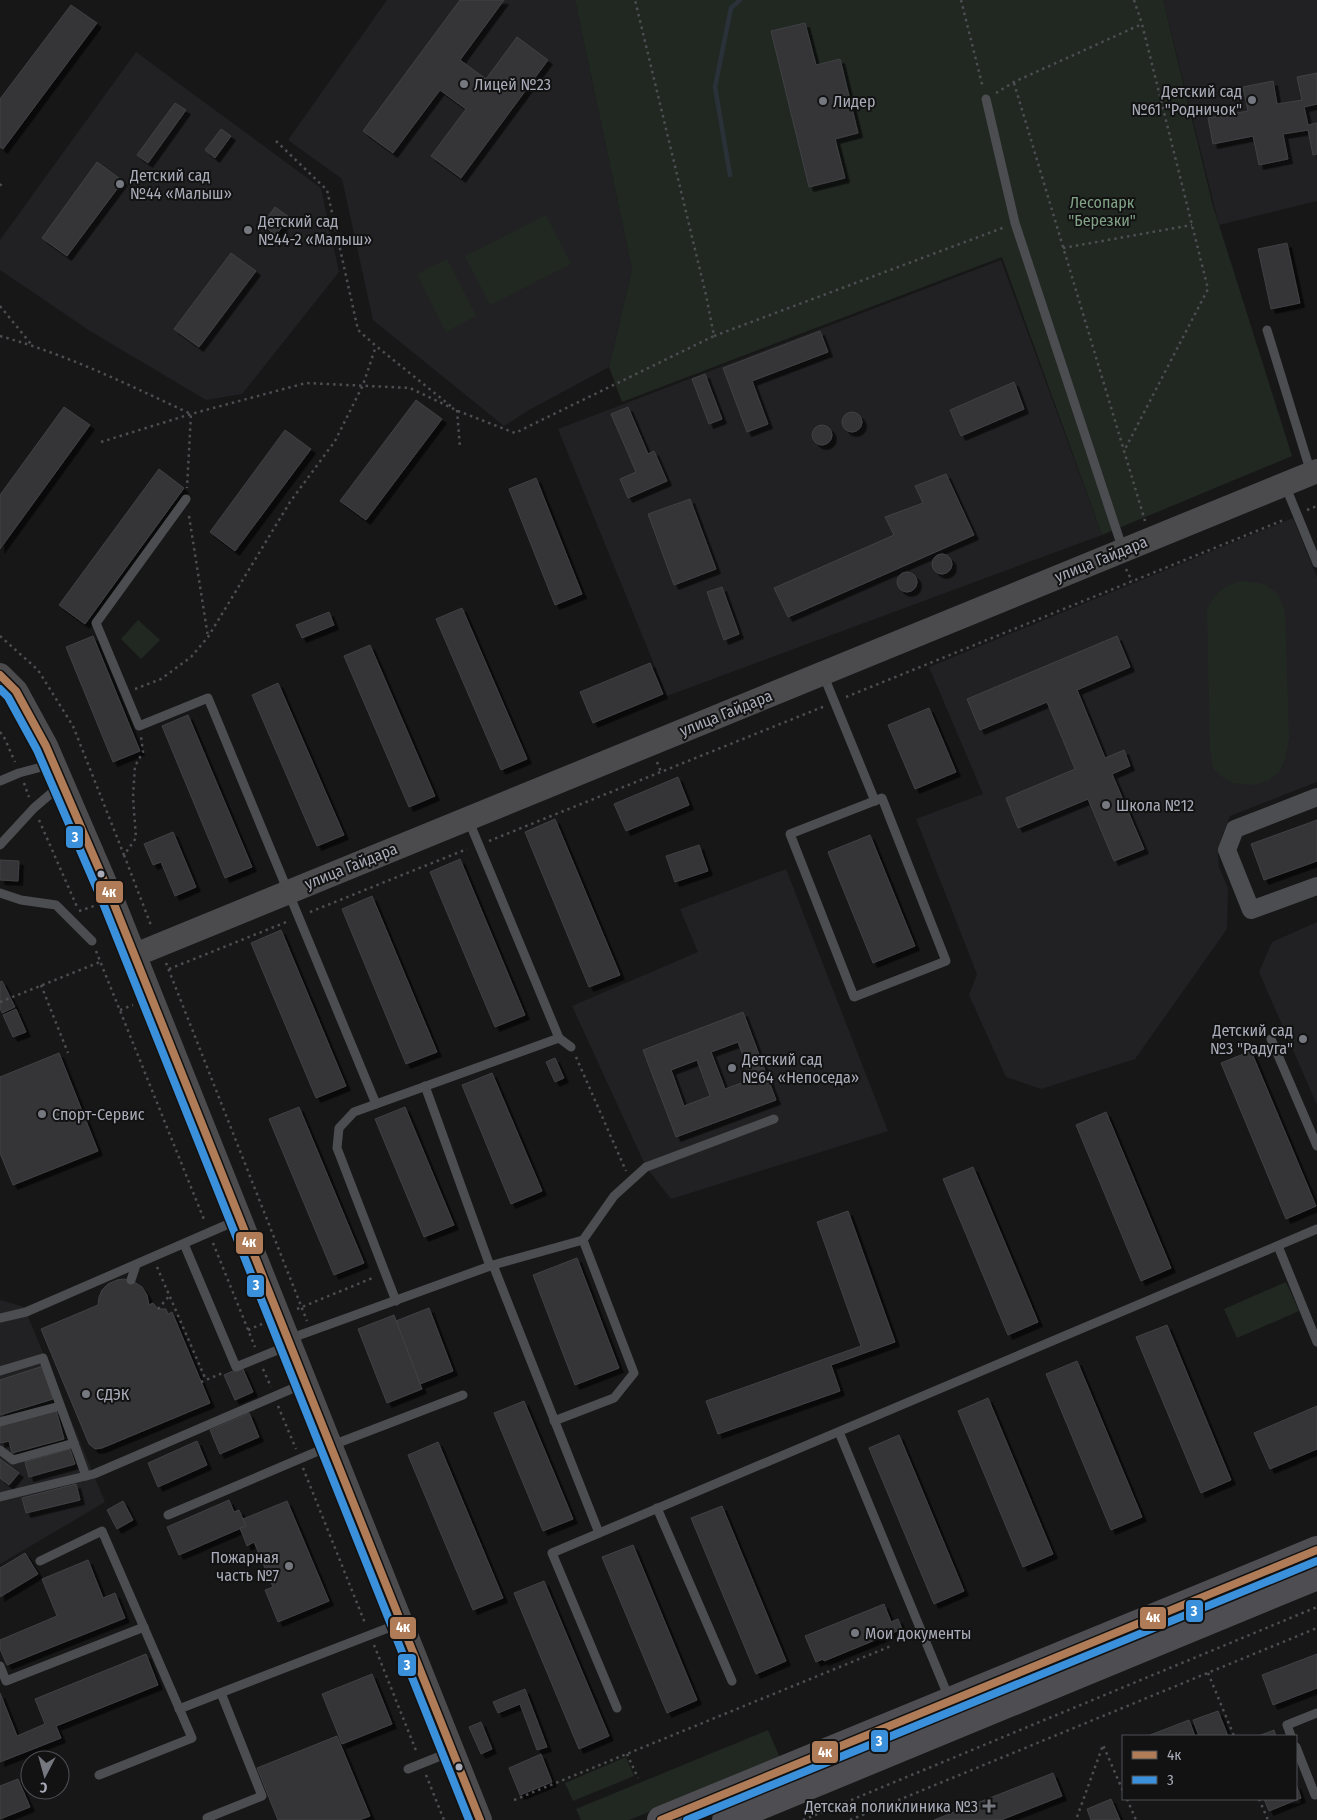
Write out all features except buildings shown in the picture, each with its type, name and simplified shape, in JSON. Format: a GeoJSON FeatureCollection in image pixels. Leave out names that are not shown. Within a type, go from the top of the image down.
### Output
{"type":"FeatureCollection","features":[{"type":"Feature","properties":{"kind":"main road"},"geometry":{"type":"LineString","coordinates":[[661,1820],[1317,1550]]}},
{"type":"Feature","properties":{"kind":"main road"},"geometry":{"type":"LineString","coordinates":[[726,1820],[1317,1576]]}},
{"type":"Feature","properties":{"kind":"street","name":"улица Гайдара"},"geometry":{"type":"LineString","coordinates":[[135,955],[1314,472]]}},
{"type":"Feature","properties":{"kind":"street"},"geometry":{"type":"LineString","coordinates":[[0,675],[16,691],[46,746],[135,955],[480,1820]]}},
{"type":"Feature","properties":{"kind":"street"},"geometry":{"type":"LineString","coordinates":[[1317,797],[1235,829],[1227,850],[1250,910],[1317,886]]}},
{"type":"Feature","properties":{"kind":"lane"},"geometry":{"type":"LineString","coordinates":[[986,99],[1015,223],[1123,550]]}},
{"type":"Feature","properties":{"kind":"lane"},"geometry":{"type":"LineString","coordinates":[[1267,330],[1314,472]]}},
{"type":"Feature","properties":{"kind":"lane"},"geometry":{"type":"LineString","coordinates":[[1284,483],[1316,561]]}},
{"type":"Feature","properties":{"kind":"lane"},"geometry":{"type":"LineString","coordinates":[[186,499],[96,623],[139,726],[208,698],[376,1104]]}},
{"type":"Feature","properties":{"kind":"lane"},"geometry":{"type":"LineString","coordinates":[[823,673],[875,801]]}},
{"type":"Feature","properties":{"kind":"lane"},"geometry":{"type":"LineString","coordinates":[[0,781],[19,773],[58,774]]}},
{"type":"Feature","properties":{"kind":"lane"},"geometry":{"type":"LineString","coordinates":[[0,845],[34,808],[58,774]]}},
{"type":"Feature","properties":{"kind":"lane"},"geometry":{"type":"LineString","coordinates":[[882,798],[946,961],[854,997],[790,834],[875,801],[882,798]]}},
{"type":"Feature","properties":{"kind":"lane"},"geometry":{"type":"LineString","coordinates":[[468,819],[559,1038],[571,1046]]}},
{"type":"Feature","properties":{"kind":"lane"},"geometry":{"type":"LineString","coordinates":[[0,893],[21,900],[56,905],[92,941]]}},
{"type":"Feature","properties":{"kind":"lane"},"geometry":{"type":"LineString","coordinates":[[396,1301],[337,1148],[339,1128],[354,1112],[559,1038]]}},
{"type":"Feature","properties":{"kind":"lane"},"geometry":{"type":"LineString","coordinates":[[1272,1039],[1317,1146]]}},
{"type":"Feature","properties":{"kind":"lane"},"geometry":{"type":"LineString","coordinates":[[425,1086],[492,1266],[599,1533]]}},
{"type":"Feature","properties":{"kind":"lane"},"geometry":{"type":"LineString","coordinates":[[184,1244],[236,1368],[311,1331],[492,1266],[583,1240],[614,1196],[646,1168],[774,1119]]}},
{"type":"Feature","properties":{"kind":"lane"},"geometry":{"type":"LineString","coordinates":[[0,1318],[26,1312],[240,1219]]}},
{"type":"Feature","properties":{"kind":"lane"},"geometry":{"type":"LineString","coordinates":[[617,1708],[552,1553],[1317,1230]]}},
{"type":"Feature","properties":{"kind":"lane"},"geometry":{"type":"LineString","coordinates":[[554,1421],[614,1398],[634,1373],[583,1240]]}},
{"type":"Feature","properties":{"kind":"lane"},"geometry":{"type":"LineString","coordinates":[[1278,1246],[1317,1342]]}},
{"type":"Feature","properties":{"kind":"lane"},"geometry":{"type":"LineString","coordinates":[[131,1280],[136,1265]]}},
{"type":"Feature","properties":{"kind":"lane"},"geometry":{"type":"LineString","coordinates":[[0,1371],[43,1358],[86,1476]]}},
{"type":"Feature","properties":{"kind":"lane"},"geometry":{"type":"LineString","coordinates":[[0,1497],[94,1474],[306,1382]]}},
{"type":"Feature","properties":{"kind":"lane"},"geometry":{"type":"LineString","coordinates":[[168,1515],[330,1446],[463,1395]]}},
{"type":"Feature","properties":{"kind":"lane"},"geometry":{"type":"LineString","coordinates":[[0,1422],[60,1406]]}},
{"type":"Feature","properties":{"kind":"lane"},"geometry":{"type":"LineString","coordinates":[[839,1432],[950,1700]]}},
{"type":"Feature","properties":{"kind":"lane"},"geometry":{"type":"LineString","coordinates":[[0,1450],[13,1460],[74,1442]]}},
{"type":"Feature","properties":{"kind":"lane"},"geometry":{"type":"LineString","coordinates":[[657,1508],[732,1682]]}},
{"type":"Feature","properties":{"kind":"lane"},"geometry":{"type":"LineString","coordinates":[[40,1561],[102,1531],[192,1738],[99,1775]]}},
{"type":"Feature","properties":{"kind":"lane"},"geometry":{"type":"LineString","coordinates":[[179,1709],[401,1623]]}},
{"type":"Feature","properties":{"kind":"lane"},"geometry":{"type":"LineString","coordinates":[[0,1666],[6,1681],[144,1626]]}},
{"type":"Feature","properties":{"kind":"lane"},"geometry":{"type":"LineString","coordinates":[[207,1818],[262,1796],[221,1692]]}},
{"type":"Feature","properties":{"kind":"lane"},"geometry":{"type":"LineString","coordinates":[[1292,1735],[1287,1725],[1317,1713]]}},
{"type":"Feature","properties":{"kind":"lane"},"geometry":{"type":"LineString","coordinates":[[1297,1750],[1315,1795],[1317,1794]]}},
{"type":"Feature","properties":{"kind":"lane"},"geometry":{"type":"LineString","coordinates":[[408,1769],[453,1751]]}},
{"type":"Feature","properties":{"kind":"path"},"geometry":{"type":"LineString","coordinates":[[634,0],[706,294],[714,336]]}},
{"type":"Feature","properties":{"kind":"path"},"geometry":{"type":"LineString","coordinates":[[961,0],[986,99],[1014,82],[1142,24]]}},
{"type":"Feature","properties":{"kind":"path"},"geometry":{"type":"LineString","coordinates":[[1124,451],[1208,289],[1142,24],[1134,0]]}},
{"type":"Feature","properties":{"kind":"path"},"geometry":{"type":"LineString","coordinates":[[1014,82],[1146,524]]}},
{"type":"Feature","properties":{"kind":"path"},"geometry":{"type":"LineString","coordinates":[[276,142],[327,190],[358,330],[458,411],[460,448]]}},
{"type":"Feature","properties":{"kind":"path"},"geometry":{"type":"LineString","coordinates":[[0,186],[2,182]]}},
{"type":"Feature","properties":{"kind":"path"},"geometry":{"type":"LineString","coordinates":[[101,442],[191,414],[306,383],[410,388],[458,411],[515,433],[714,336],[1015,223]]}},
{"type":"Feature","properties":{"kind":"path"},"geometry":{"type":"LineString","coordinates":[[1064,248],[1192,225]]}},
{"type":"Feature","properties":{"kind":"path"},"geometry":{"type":"LineString","coordinates":[[0,306],[32,345]]}},
{"type":"Feature","properties":{"kind":"path"},"geometry":{"type":"LineString","coordinates":[[0,336],[32,345],[89,366],[191,414]]}},
{"type":"Feature","properties":{"kind":"path"},"geometry":{"type":"LineString","coordinates":[[125,692],[161,679],[191,657],[208,638],[290,502],[335,441],[363,385],[376,346]]}},
{"type":"Feature","properties":{"kind":"path"},"geometry":{"type":"LineString","coordinates":[[191,414],[186,499],[208,638]]}},
{"type":"Feature","properties":{"kind":"path"},"geometry":{"type":"LineString","coordinates":[[168,969],[835,702],[1317,506]]}},
{"type":"Feature","properties":{"kind":"path"},"geometry":{"type":"LineString","coordinates":[[0,636],[38,670],[73,726],[311,1331]]}},
{"type":"Feature","properties":{"kind":"path"},"geometry":{"type":"LineString","coordinates":[[124,856],[136,838],[133,789],[135,766],[143,752],[139,726]]}},
{"type":"Feature","properties":{"kind":"path"},"geometry":{"type":"LineString","coordinates":[[0,732],[4,737],[92,941],[444,1820]]}},
{"type":"Feature","properties":{"kind":"path"},"geometry":{"type":"LineString","coordinates":[[0,1002],[100,962]]}},
{"type":"Feature","properties":{"kind":"path"},"geometry":{"type":"LineString","coordinates":[[41,985],[68,1053]]}},
{"type":"Feature","properties":{"kind":"path"},"geometry":{"type":"LineString","coordinates":[[571,1046],[630,1182]]}},
{"type":"Feature","properties":{"kind":"path"},"geometry":{"type":"LineString","coordinates":[[153,1258],[206,1380]]}},
{"type":"Feature","properties":{"kind":"path"},"geometry":{"type":"LineString","coordinates":[[248,1330],[385,1272]]}},
{"type":"Feature","properties":{"kind":"path"},"geometry":{"type":"LineString","coordinates":[[158,1309],[170,1295]]}},
{"type":"Feature","properties":{"kind":"path"},"geometry":{"type":"LineString","coordinates":[[201,1382],[236,1368]]}},
{"type":"Feature","properties":{"kind":"path"},"geometry":{"type":"LineString","coordinates":[[803,1820],[1317,1607]]}},
{"type":"Feature","properties":{"kind":"path"},"geometry":{"type":"LineString","coordinates":[[850,1820],[1317,1628]]}},
{"type":"Feature","properties":{"kind":"path"},"geometry":{"type":"LineString","coordinates":[[514,1800],[891,1646]]}},
{"type":"Feature","properties":{"kind":"path"},"geometry":{"type":"LineString","coordinates":[[1208,1672],[1234,1735]]}},
{"type":"Feature","properties":{"kind":"path"},"geometry":{"type":"LineString","coordinates":[[1077,1817],[1104,1745],[1122,1789]]}},
{"type":"Feature","properties":{"kind":"path"},"geometry":{"type":"LineString","coordinates":[[627,1754],[638,1778]]}},
{"type":"Feature","properties":{"kind":"path"},"geometry":{"type":"LineString","coordinates":[[1127,1800],[1136,1820]]}},
{"type":"Feature","properties":{"kind":"path"},"geometry":{"type":"LineString","coordinates":[[1259,1800],[1268,1820]]}},
{"type":"Feature","properties":{"kind":"shaded area"},"geometry":{"type":"Polygon","coordinates":[[[387,0],[575,0],[632,269],[609,367],[529,410],[504,426],[373,320],[342,179],[288,140],[387,0]]]}},
{"type":"Feature","properties":{"kind":"shaded area","name":"Детский сад №61 \"Родничок\""},"geometry":{"type":"Polygon","coordinates":[[[1163,0],[1317,0],[1317,201],[1219,225],[1163,0]]]}},
{"type":"Feature","properties":{"kind":"shaded area"},"geometry":{"type":"Polygon","coordinates":[[[136,52],[321,188],[339,272],[242,394],[206,400],[90,331],[0,270],[0,240],[136,52]]]}},
{"type":"Feature","properties":{"kind":"shaded area"},"geometry":{"type":"Polygon","coordinates":[[[1001,260],[1102,535],[667,696],[558,429],[1001,260]]]}},
{"type":"Feature","properties":{"kind":"shaded area","name":"Школа №12"},"geometry":{"type":"Polygon","coordinates":[[[1293,518],[1317,577],[1317,782],[1230,816],[1222,836],[1218,854],[1219,867],[1228,888],[1227,929],[1135,1059],[1041,1089],[1006,1077],[969,995],[977,974],[916,819],[983,794],[929,667],[1293,518]]]}},
{"type":"Feature","properties":{"kind":"shaded area","name":"Детский сад №64 «Непоседа»"},"geometry":{"type":"Polygon","coordinates":[[[786,869],[888,1131],[671,1199],[646,1167],[572,1006],[698,952],[680,909],[786,869]]]}},
{"type":"Feature","properties":{"kind":"shaded area","name":"Детский сад №3 \"Радуга\""},"geometry":{"type":"Polygon","coordinates":[[[1317,922],[1317,1105],[1259,972],[1272,942],[1317,922]]]}},
{"type":"Feature","properties":{"kind":"shaded area"},"geometry":{"type":"Polygon","coordinates":[[[0,1300],[24,1307],[105,1502],[0,1564],[0,1300]]]}},
{"type":"Feature","properties":{"kind":"green space","name":"Лесопарк \"Березки\""},"geometry":{"type":"Polygon","coordinates":[[[575,0],[1163,0],[1213,206],[1292,456],[1102,535],[1002,257],[622,402],[609,367],[632,269],[575,0]]]}},
{"type":"Feature","properties":{"kind":"green space"},"geometry":{"type":"Polygon","coordinates":[[[546,215],[571,264],[490,305],[465,256],[546,215]]]}},
{"type":"Feature","properties":{"kind":"green space"},"geometry":{"type":"Polygon","coordinates":[[[447,259],[476,316],[446,332],[417,274],[447,259]]]}},
{"type":"Feature","properties":{"kind":"green space"},"geometry":{"type":"Polygon","coordinates":[[[1244,581],[1264,584],[1277,593],[1285,610],[1289,739],[1285,759],[1280,771],[1268,781],[1253,785],[1232,783],[1221,776],[1213,768],[1210,749],[1207,610],[1213,598],[1221,590],[1231,584],[1244,581]]]}},
{"type":"Feature","properties":{"kind":"green space"},"geometry":{"type":"Polygon","coordinates":[[[138,620],[160,640],[141,659],[121,639],[138,620]]]}},
{"type":"Feature","properties":{"kind":"green space"},"geometry":{"type":"Polygon","coordinates":[[[1286,1282],[1299,1311],[1237,1338],[1224,1309],[1286,1282]]]}},
{"type":"Feature","properties":{"kind":"green space"},"geometry":{"type":"Polygon","coordinates":[[[768,1730],[780,1758],[629,1820],[581,1820],[576,1809],[768,1730]]]}},
{"type":"Feature","properties":{"kind":"green space"},"geometry":{"type":"Polygon","coordinates":[[[626,1757],[634,1776],[573,1801],[565,1783],[626,1757]]]}},
{"type":"Feature","properties":{"kind":"waterway"},"geometry":{"type":"LineString","coordinates":[[730,175],[715,87],[731,8],[740,0]]}},
{"type":"Feature","properties":{"kind":"transit line","name":"4к"},"geometry":{"type":"LineString","coordinates":[[0,675],[16,691],[46,746],[112,899],[480,1820]]}},
{"type":"Feature","properties":{"kind":"transit line","name":"3"},"geometry":{"type":"LineString","coordinates":[[0,689],[8,697],[37,750],[103,903],[469,1820]]}},
{"type":"Feature","properties":{"kind":"transit line","name":"4к"},"geometry":{"type":"LineString","coordinates":[[661,1820],[1317,1550]]}},
{"type":"Feature","properties":{"kind":"transit line","name":"3"},"geometry":{"type":"LineString","coordinates":[[687,1820],[1317,1561]]}},
{"type":"Feature","properties":{"kind":"place","name":"Лицей №23"},"geometry":{"type":"Point","coordinates":[464,84]}},
{"type":"Feature","properties":{"kind":"place","name":"Детский сад №61 \"Родничок\""},"geometry":{"type":"Point","coordinates":[1252,100]}},
{"type":"Feature","properties":{"kind":"place","name":"Лидер"},"geometry":{"type":"Point","coordinates":[823,101]}},
{"type":"Feature","properties":{"kind":"place","name":"Детский сад №44 «Малыш»"},"geometry":{"type":"Point","coordinates":[120,184]}},
{"type":"Feature","properties":{"kind":"place","name":"Детский сад №44-2 «Малыш»"},"geometry":{"type":"Point","coordinates":[248,230]}},
{"type":"Feature","properties":{"kind":"place","name":"Школа №12"},"geometry":{"type":"Point","coordinates":[1106,805]}},
{"type":"Feature","properties":{"kind":"place","name":"Детский сад №3 \"Радуга\""},"geometry":{"type":"Point","coordinates":[1303,1039]}},
{"type":"Feature","properties":{"kind":"place","name":"Детский сад №64 «Непоседа»"},"geometry":{"type":"Point","coordinates":[732,1068]}},
{"type":"Feature","properties":{"kind":"place","name":"Спорт-Сервис"},"geometry":{"type":"Point","coordinates":[42,1114]}},
{"type":"Feature","properties":{"kind":"place","name":"СДЭК"},"geometry":{"type":"Point","coordinates":[86,1394]}},
{"type":"Feature","properties":{"kind":"place","name":"Пожарная часть №7"},"geometry":{"type":"Point","coordinates":[289,1566]}},
{"type":"Feature","properties":{"kind":"place","name":"Мои документы"},"geometry":{"type":"Point","coordinates":[855,1633]}},
{"type":"Feature","properties":{"kind":"place","name":"Детская поликлиника №3"},"geometry":{"type":"Point","coordinates":[989,1806]}}]}
